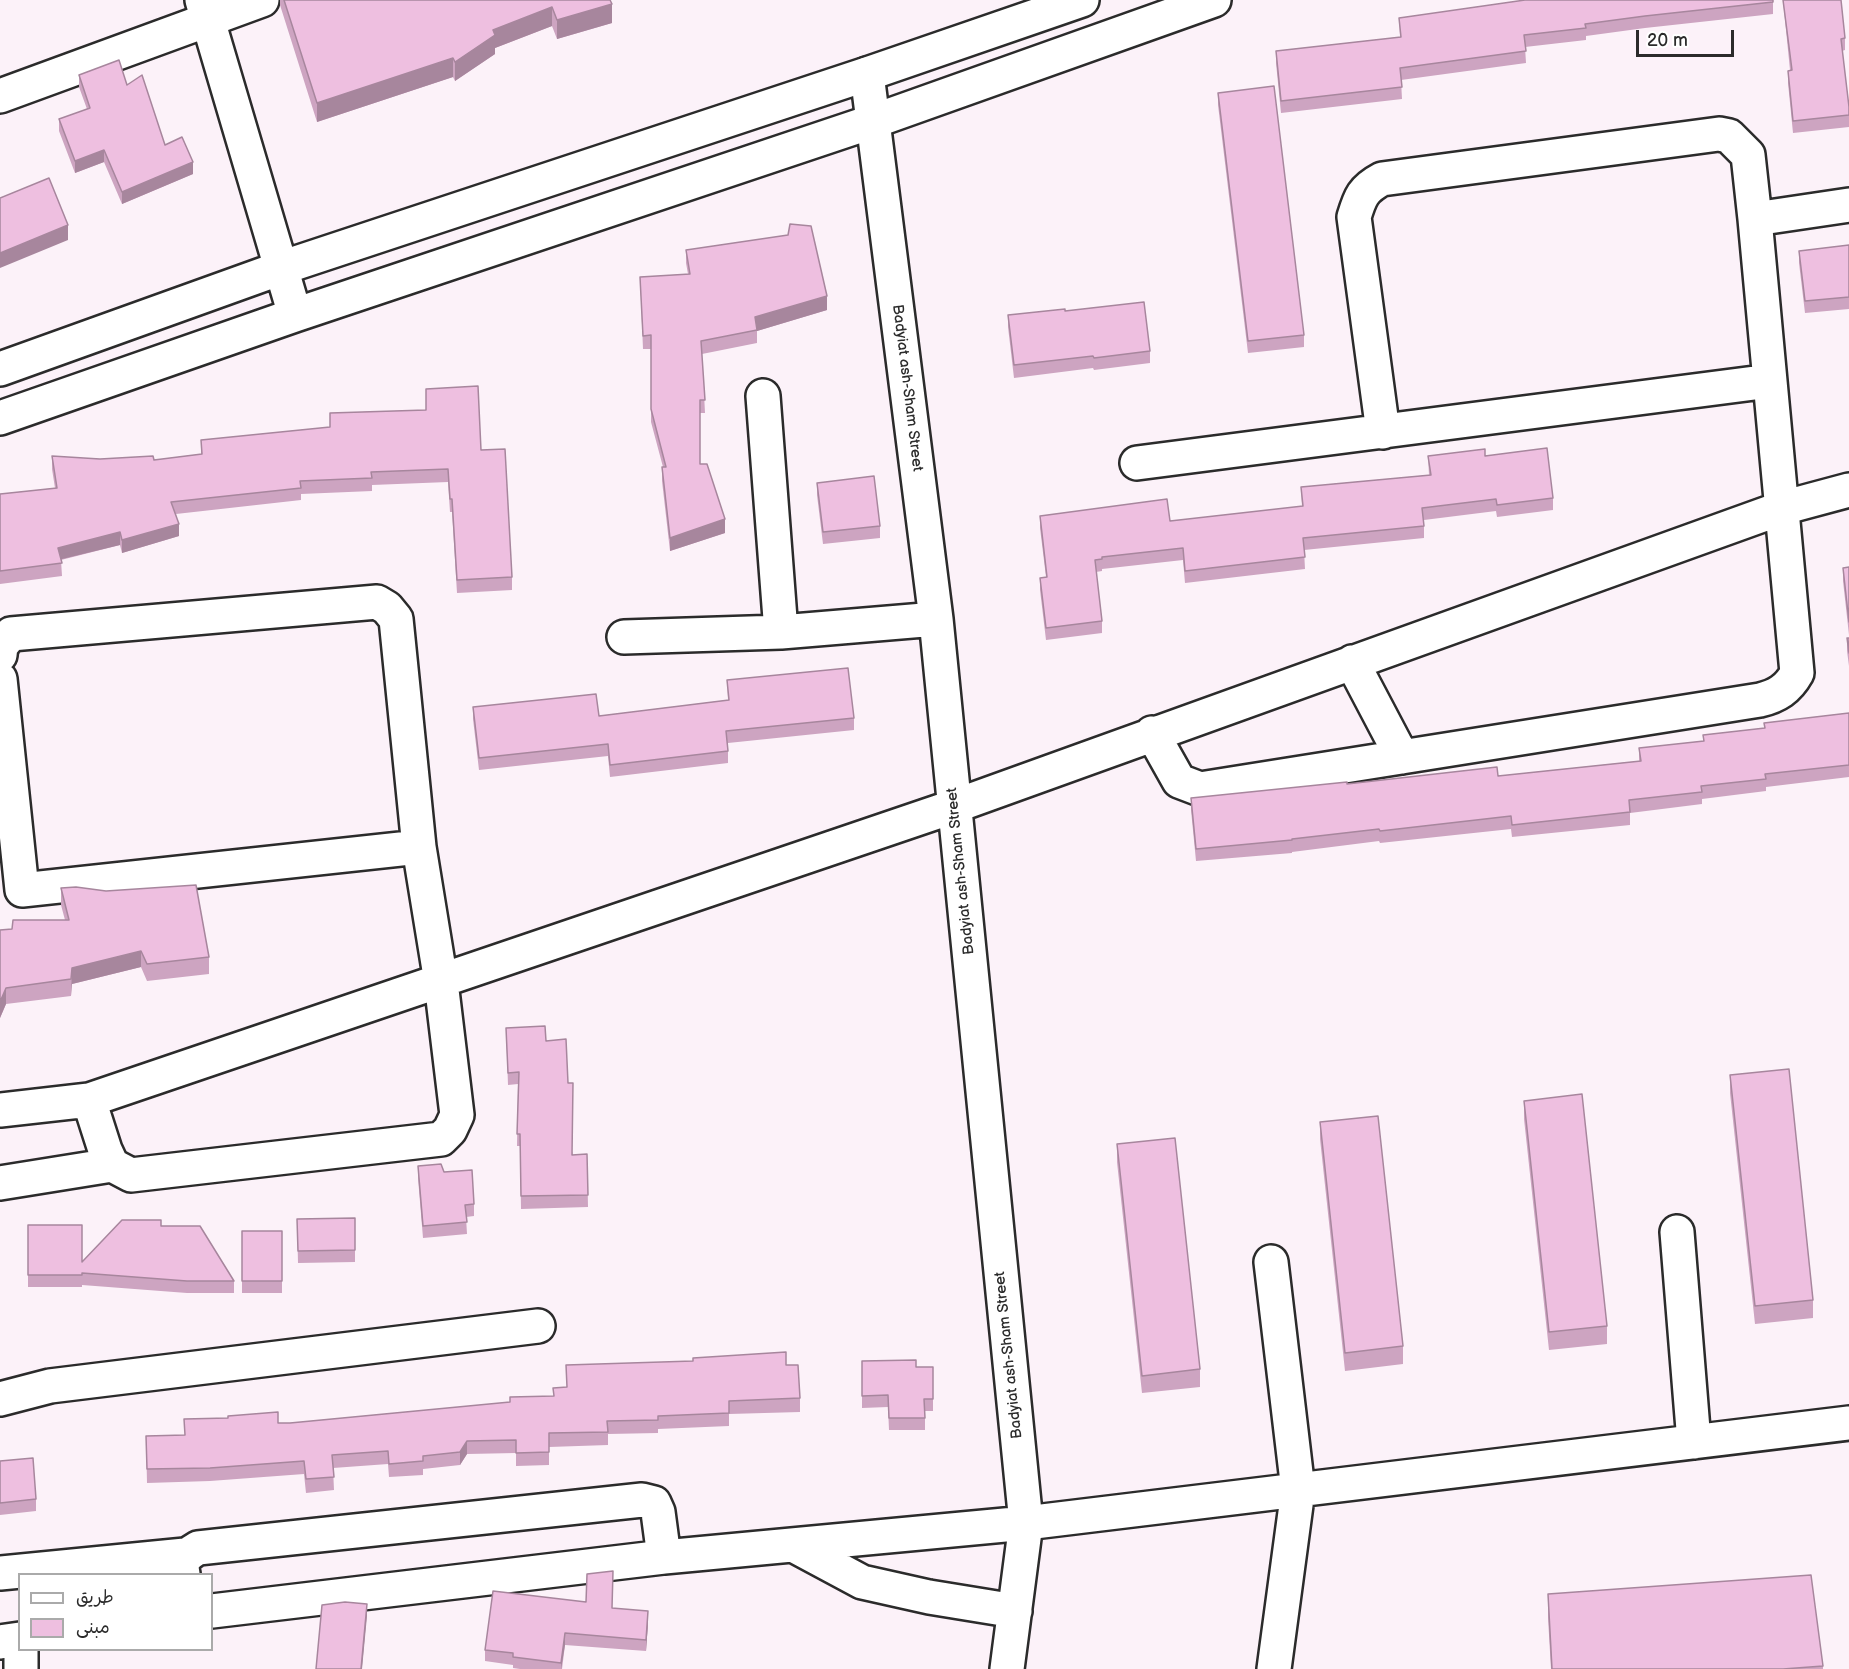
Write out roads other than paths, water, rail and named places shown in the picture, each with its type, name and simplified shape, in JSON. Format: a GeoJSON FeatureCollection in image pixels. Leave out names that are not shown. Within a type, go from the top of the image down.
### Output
{"type":"FeatureCollection","features":[{"type":"Feature","properties":{"kind":"street"},"geometry":{"type":"LineString","coordinates":[[0,96],[206,10],[262,0]]}},
{"type":"Feature","properties":{"kind":"street"},"geometry":{"type":"LineString","coordinates":[[0,369],[281,268],[867,74],[1082,0]]}},
{"type":"Feature","properties":{"kind":"street"},"geometry":{"type":"LineString","coordinates":[[0,418],[295,315],[874,121],[1214,0]]}},
{"type":"Feature","properties":{"kind":"street"},"geometry":{"type":"LineString","coordinates":[[206,10],[295,315]]}},
{"type":"Feature","properties":{"kind":"street","name":"Badyiat ash-Sham Street"},"geometry":{"type":"LineString","coordinates":[[867,74],[936,619],[1026,1523],[1007,1669]]}},
{"type":"Feature","properties":{"kind":"street"},"geometry":{"type":"LineString","coordinates":[[1152,734],[1179,781],[1200,789],[1774,697],[1786,688],[1797,673],[1748,155],[1729,136],[1719,134],[1382,179],[1373,184],[1360,198],[1354,217],[1383,432]]}},
{"type":"Feature","properties":{"kind":"street"},"geometry":{"type":"LineString","coordinates":[[1755,219],[1849,205]]}},
{"type":"Feature","properties":{"kind":"street"},"geometry":{"type":"LineString","coordinates":[[1137,463],[1770,381]]}},
{"type":"Feature","properties":{"kind":"street"},"geometry":{"type":"LineString","coordinates":[[763,396],[781,632]]}},
{"type":"Feature","properties":{"kind":"street"},"geometry":{"type":"LineString","coordinates":[[0,1110],[89,1100],[441,982],[955,806],[1782,508],[1849,490]]}},
{"type":"Feature","properties":{"kind":"street"},"geometry":{"type":"LineString","coordinates":[[0,655],[1,646],[11,634],[377,602],[387,608],[396,619],[419,847],[441,982],[457,1115],[450,1130],[441,1139],[131,1174],[111,1165],[0,1183]]}},
{"type":"Feature","properties":{"kind":"street"},"geometry":{"type":"LineString","coordinates":[[624,637],[781,632],[936,619]]}},
{"type":"Feature","properties":{"kind":"street"},"geometry":{"type":"LineString","coordinates":[[1352,663],[1402,757]]}},
{"type":"Feature","properties":{"kind":"street"},"geometry":{"type":"LineString","coordinates":[[0,679],[11,891],[419,847]]}},
{"type":"Feature","properties":{"kind":"street"},"geometry":{"type":"LineString","coordinates":[[89,1100],[111,1165]]}},
{"type":"Feature","properties":{"kind":"street"},"geometry":{"type":"LineString","coordinates":[[1677,1233],[1694,1442]]}},
{"type":"Feature","properties":{"kind":"street"},"geometry":{"type":"LineString","coordinates":[[1271,1262],[1298,1490],[1274,1669]]}},
{"type":"Feature","properties":{"kind":"street"},"geometry":{"type":"LineString","coordinates":[[0,1399],[50,1386],[538,1326]]}},
{"type":"Feature","properties":{"kind":"street"},"geometry":{"type":"LineString","coordinates":[[213,1611],[664,1557],[1026,1523],[1849,1423]]}},
{"type":"Feature","properties":{"kind":"street"},"geometry":{"type":"LineString","coordinates":[[0,1573],[184,1565],[198,1548],[642,1500],[654,1503],[658,1512],[664,1557]]}},
{"type":"Feature","properties":{"kind":"street"},"geometry":{"type":"LineString","coordinates":[[793,1545],[862,1582],[929,1597],[1015,1611]]}},
{"type":"Feature","properties":{"kind":"street"},"geometry":{"type":"LineString","coordinates":[[0,1642],[18,1639]]}},
{"type":"Feature","properties":{"kind":"street"},"geometry":{"type":"LineString","coordinates":[[21,1651],[21,1669]]}}]}
